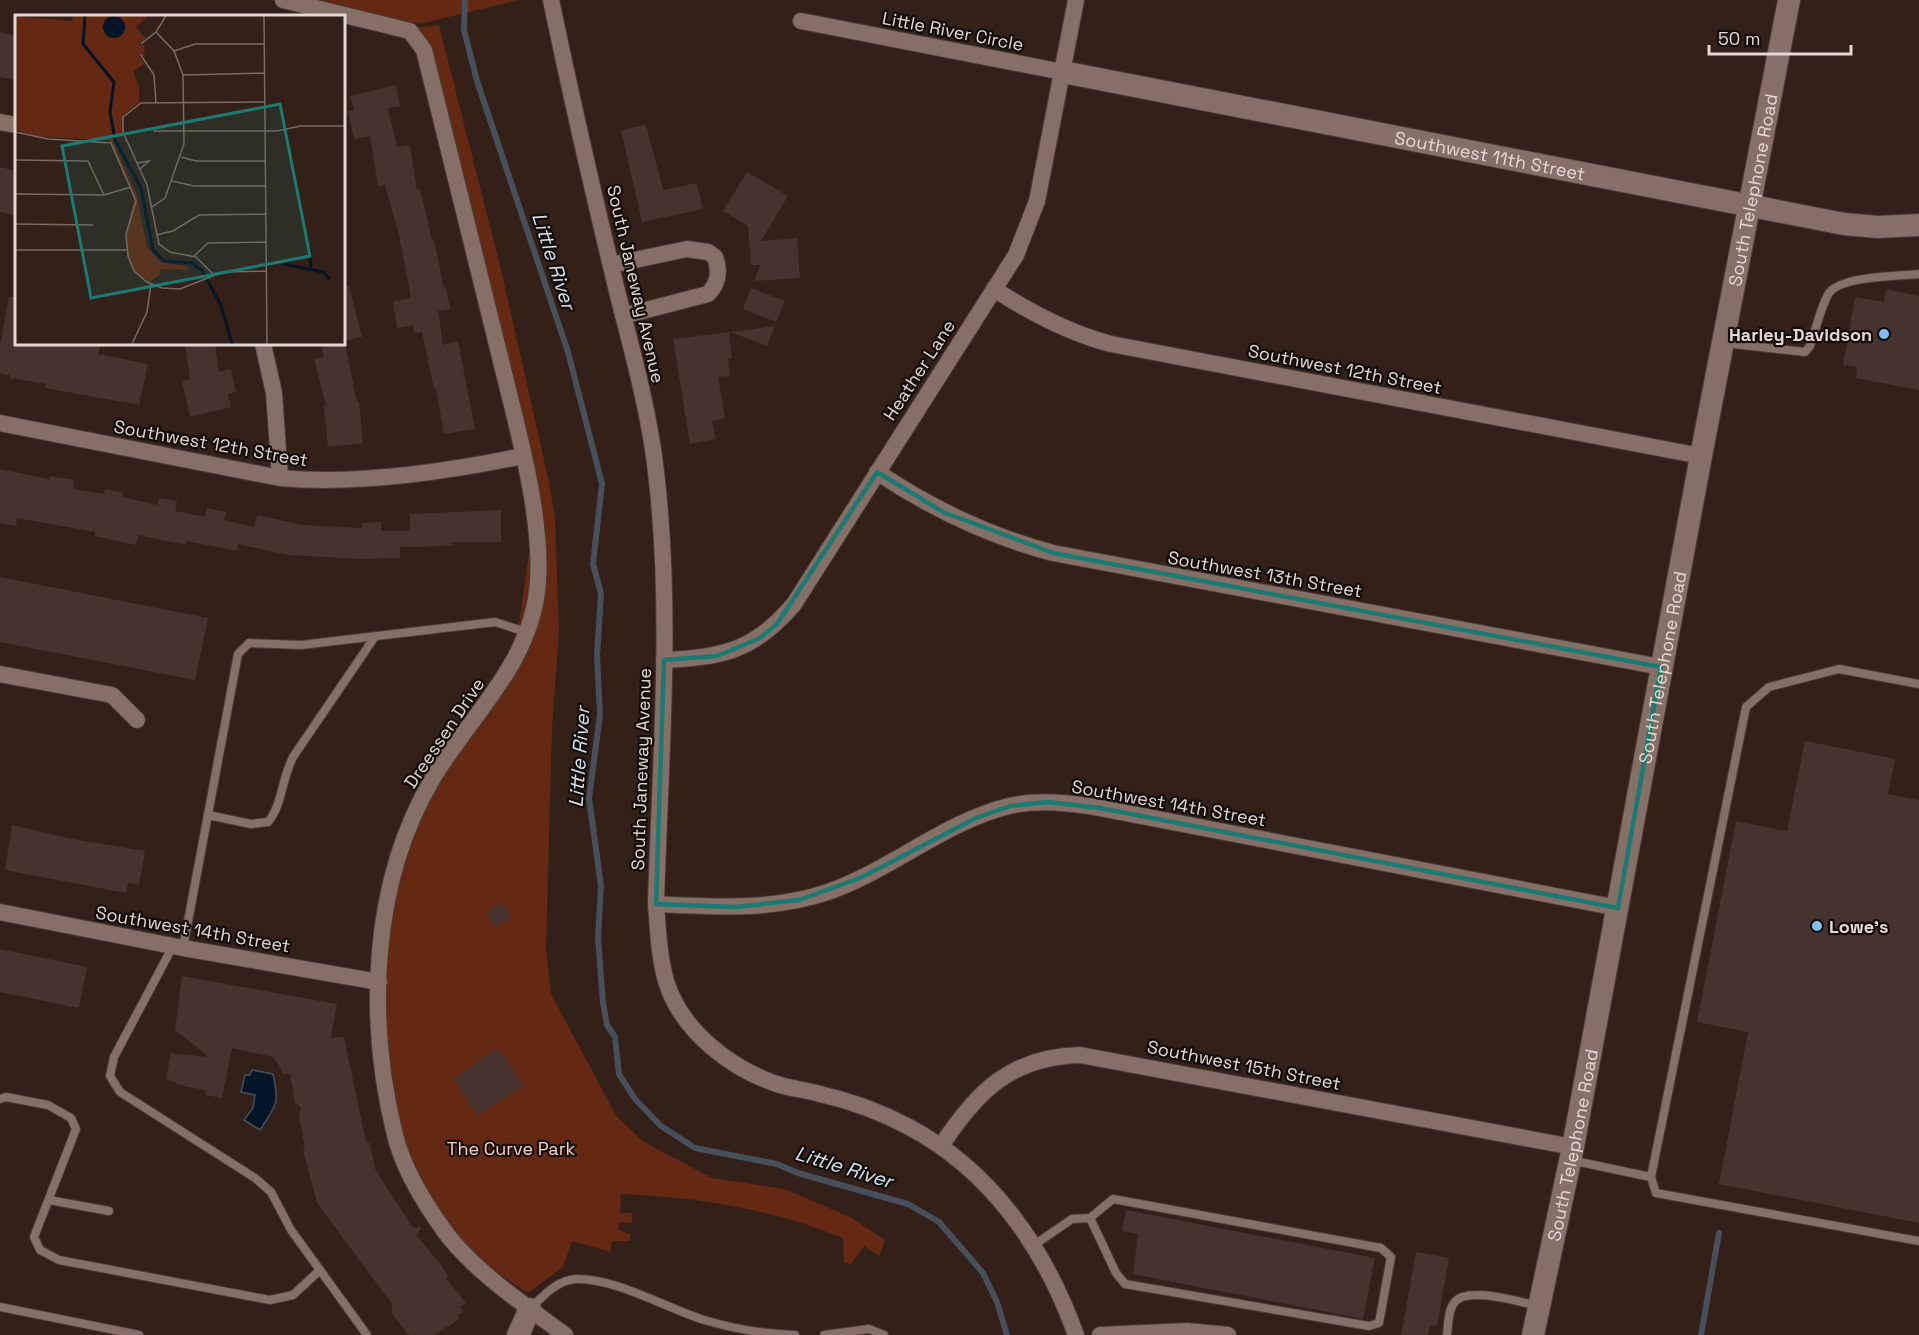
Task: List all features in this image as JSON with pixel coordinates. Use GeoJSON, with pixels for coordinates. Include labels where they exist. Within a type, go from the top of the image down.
{"type":"FeatureCollection","features":[{"type":"Feature","properties":{"kind":"main road","name":"South Telephone Road"},"geometry":{"type":"LineString","coordinates":[[1533,1335],[1618,908],[1661,667],[1789,0]]}},
{"type":"Feature","properties":{"kind":"main road","name":"Southwest 11th Street"},"geometry":{"type":"LineString","coordinates":[[1063,72],[1844,224],[1878,227],[1919,225]]}},
{"type":"Feature","properties":{"kind":"main road"},"geometry":{"type":"LineString","coordinates":[[518,1335],[530,1309]]}},
{"type":"Feature","properties":{"kind":"street"},"geometry":{"type":"LineString","coordinates":[[283,0],[344,15]]}},
{"type":"Feature","properties":{"kind":"street","name":"South Janeway Avenue"},"geometry":{"type":"LineString","coordinates":[[551,0],[611,265],[638,370],[656,470],[662,532],[664,660],[656,904],[658,938],[667,983],[690,1022],[724,1058],[781,1085],[832,1096],[878,1112],[941,1146],[1002,1202],[1034,1245],[1064,1301],[1076,1335]]}},
{"type":"Feature","properties":{"kind":"street","name":"Heather Lane"},"geometry":{"type":"LineString","coordinates":[[664,660],[717,656],[760,638],[777,624],[794,604],[1016,255],[1031,222],[1042,181],[1076,0]]}},
{"type":"Feature","properties":{"kind":"street"},"geometry":{"type":"LineString","coordinates":[[345,15],[410,31],[424,50],[458,181],[523,456],[534,526],[538,582],[526,632]]}},
{"type":"Feature","properties":{"kind":"street","name":"Little River Circle"},"geometry":{"type":"LineString","coordinates":[[801,21],[1063,72]]}},
{"type":"Feature","properties":{"kind":"street"},"geometry":{"type":"LineString","coordinates":[[0,122],[15,125]]}},
{"type":"Feature","properties":{"kind":"street"},"geometry":{"type":"LineString","coordinates":[[611,265],[697,249],[715,257],[718,267],[715,287],[708,294],[623,316]]}},
{"type":"Feature","properties":{"kind":"street","name":"Southwest 12th Street"},"geometry":{"type":"LineString","coordinates":[[994,289],[1027,310],[1059,325],[1112,344],[1701,456]]}},
{"type":"Feature","properties":{"kind":"street"},"geometry":{"type":"LineString","coordinates":[[263,345],[274,393],[280,478]]}},
{"type":"Feature","properties":{"kind":"street","name":"Southwest 12th Street"},"geometry":{"type":"LineString","coordinates":[[0,423],[280,478],[337,480],[484,464],[523,456]]}},
{"type":"Feature","properties":{"kind":"street","name":"Southwest 13th Street"},"geometry":{"type":"LineString","coordinates":[[877,472],[943,512],[988,533],[1053,553],[1661,667]]}},
{"type":"Feature","properties":{"kind":"street","name":"Dreessen Drive"},"geometry":{"type":"LineString","coordinates":[[526,632],[509,671],[434,776],[413,815],[399,850],[383,925],[379,982],[384,1077],[395,1137],[408,1171],[445,1231],[498,1285],[565,1335]]}},
{"type":"Feature","properties":{"kind":"street"},"geometry":{"type":"LineString","coordinates":[[0,674],[112,695],[137,720]]}},
{"type":"Feature","properties":{"kind":"street","name":"Southwest 14th Street"},"geometry":{"type":"LineString","coordinates":[[656,904],[736,907],[799,900],[860,878],[976,818],[1010,806],[1048,802],[1100,808],[1618,908]]}},
{"type":"Feature","properties":{"kind":"street","name":"Southwest 14th Street"},"geometry":{"type":"LineString","coordinates":[[0,912],[178,947],[379,982]]}},
{"type":"Feature","properties":{"kind":"street","name":"Southwest 15th Street"},"geometry":{"type":"LineString","coordinates":[[941,1146],[987,1088],[1011,1072],[1036,1060],[1080,1055],[1571,1153]]}},
{"type":"Feature","properties":{"kind":"street"},"geometry":{"type":"LineString","coordinates":[[1100,1335],[1184,1333],[1228,1335]]}},
{"type":"Feature","properties":{"kind":"lane"},"geometry":{"type":"LineString","coordinates":[[1723,342],[1805,352],[1810,346],[1828,295],[1838,286],[1884,277],[1919,274]]}},
{"type":"Feature","properties":{"kind":"lane"},"geometry":{"type":"LineString","coordinates":[[367,1335],[291,1230],[272,1192],[255,1178],[120,1092],[110,1076],[114,1057],[178,947],[208,815],[238,654],[249,643],[302,645],[495,622],[526,632]]}},
{"type":"Feature","properties":{"kind":"lane"},"geometry":{"type":"LineString","coordinates":[[208,815],[251,824],[268,822],[277,812],[284,776],[292,757],[374,638]]}},
{"type":"Feature","properties":{"kind":"lane"},"geometry":{"type":"LineString","coordinates":[[1919,684],[1839,669],[1770,687],[1746,707],[1651,1177],[1656,1193],[1919,1241]]}},
{"type":"Feature","properties":{"kind":"lane"},"geometry":{"type":"LineString","coordinates":[[0,1098],[6,1097],[48,1105],[71,1118],[76,1129],[34,1237],[40,1250],[59,1260],[270,1300],[293,1295],[320,1270]]}},
{"type":"Feature","properties":{"kind":"lane"},"geometry":{"type":"LineString","coordinates":[[1571,1153],[1651,1177]]}},
{"type":"Feature","properties":{"kind":"lane"},"geometry":{"type":"LineString","coordinates":[[1034,1245],[1072,1219],[1090,1218],[1113,1199],[1381,1248],[1392,1257],[1379,1323],[1369,1326],[1125,1284],[1116,1273],[1090,1218]]}},
{"type":"Feature","properties":{"kind":"lane"},"geometry":{"type":"LineString","coordinates":[[49,1200],[109,1211]]}},
{"type":"Feature","properties":{"kind":"lane"},"geometry":{"type":"LineString","coordinates":[[530,1309],[562,1282],[575,1279],[611,1286],[704,1320],[757,1334],[795,1335]]}},
{"type":"Feature","properties":{"kind":"lane"},"geometry":{"type":"LineString","coordinates":[[1447,1335],[1452,1305],[1458,1299],[1472,1293],[1539,1306]]}},
{"type":"Feature","properties":{"kind":"lane"},"geometry":{"type":"LineString","coordinates":[[0,1307],[139,1335]]}},
{"type":"Feature","properties":{"kind":"lane"},"geometry":{"type":"LineString","coordinates":[[824,1335],[869,1329],[884,1335]]}},
{"type":"Feature","properties":{"kind":"highlighted area"},"geometry":{"type":"Polygon","coordinates":[[[877,472],[943,512],[1053,553],[1661,667],[1618,908],[1100,808],[1048,802],[1010,806],[976,818],[860,878],[799,900],[736,907],[656,904],[664,660],[717,656],[760,638],[777,624],[877,472]]]}},
{"type":"Feature","properties":{"kind":"green space"},"geometry":{"type":"Polygon","coordinates":[[[316,0],[518,0],[420,24],[316,0]]]}},
{"type":"Feature","properties":{"kind":"green space","name":"The Curve Park"},"geometry":{"type":"Polygon","coordinates":[[[439,25],[503,278],[549,482],[555,520],[559,631],[552,728],[546,948],[551,994],[617,1117],[644,1142],[712,1178],[785,1189],[852,1218],[885,1240],[879,1256],[864,1246],[851,1264],[844,1262],[843,1238],[762,1212],[677,1198],[621,1194],[620,1213],[632,1213],[632,1223],[620,1222],[618,1229],[630,1235],[630,1241],[612,1241],[610,1252],[572,1241],[563,1267],[528,1293],[448,1241],[412,1191],[377,1019],[399,850],[508,658],[520,618],[529,553],[529,497],[415,28],[439,25]]]}},
{"type":"Feature","properties":{"kind":"water"},"geometry":{"type":"Polygon","coordinates":[[[252,1070],[273,1074],[276,1092],[273,1109],[260,1130],[244,1120],[253,1108],[255,1095],[241,1092],[245,1075],[250,1075],[252,1070]]]}},
{"type":"Feature","properties":{"kind":"building"},"geometry":{"type":"Polygon","coordinates":[[[0,32],[15,36],[15,80],[0,77],[0,32]]]}},
{"type":"Feature","properties":{"kind":"building"},"geometry":{"type":"Polygon","coordinates":[[[396,85],[400,106],[388,108],[397,147],[410,145],[417,190],[420,189],[450,309],[438,311],[443,345],[458,341],[475,429],[444,434],[436,388],[434,389],[422,332],[414,333],[413,325],[397,328],[393,302],[411,298],[399,235],[385,185],[378,186],[370,136],[354,139],[348,111],[354,110],[350,96],[396,85]]]}},
{"type":"Feature","properties":{"kind":"building"},"geometry":{"type":"Polygon","coordinates":[[[646,125],[663,190],[697,183],[703,209],[642,222],[621,130],[646,125]]]}},
{"type":"Feature","properties":{"kind":"building"},"geometry":{"type":"Polygon","coordinates":[[[0,167],[15,171],[15,216],[0,212],[0,167]]]}},
{"type":"Feature","properties":{"kind":"building"},"geometry":{"type":"Polygon","coordinates":[[[747,172],[788,196],[761,241],[797,238],[800,278],[754,281],[761,265],[751,265],[748,226],[723,211],[747,172]]]}},
{"type":"Feature","properties":{"kind":"building"},"geometry":{"type":"Polygon","coordinates":[[[349,286],[362,337],[345,341],[345,287],[349,286]]]}},
{"type":"Feature","properties":{"kind":"building"},"geometry":{"type":"Polygon","coordinates":[[[751,288],[785,301],[776,322],[743,309],[751,288]]]}},
{"type":"Feature","properties":{"kind":"building","name":"Harley-Davidson"},"geometry":{"type":"Polygon","coordinates":[[[1886,289],[1919,296],[1919,390],[1856,378],[1857,367],[1843,365],[1855,297],[1884,302],[1886,289]]]}},
{"type":"Feature","properties":{"kind":"building"},"geometry":{"type":"Polygon","coordinates":[[[9,297],[15,297],[15,345],[101,345],[98,354],[148,364],[139,405],[45,388],[46,384],[10,378],[10,375],[0,373],[0,345],[9,297]]]}},
{"type":"Feature","properties":{"kind":"building"},"geometry":{"type":"Polygon","coordinates":[[[775,326],[767,346],[730,332],[775,326]]]}},
{"type":"Feature","properties":{"kind":"building"},"geometry":{"type":"Polygon","coordinates":[[[729,332],[732,358],[728,358],[730,376],[718,377],[725,418],[712,421],[716,439],[690,444],[673,339],[729,332]]]}},
{"type":"Feature","properties":{"kind":"building"},"geometry":{"type":"Polygon","coordinates":[[[345,344],[357,402],[359,402],[363,443],[328,447],[324,405],[326,405],[314,359],[324,357],[321,345],[345,344]]]}},
{"type":"Feature","properties":{"kind":"building"},"geometry":{"type":"Polygon","coordinates":[[[185,345],[215,345],[219,372],[231,369],[236,392],[228,394],[231,407],[190,417],[182,381],[190,379],[185,345]]]}},
{"type":"Feature","properties":{"kind":"building"},"geometry":{"type":"Polygon","coordinates":[[[0,469],[49,479],[50,476],[74,480],[73,489],[104,494],[105,489],[123,493],[122,497],[158,505],[159,498],[177,501],[175,511],[205,517],[207,508],[226,512],[224,520],[254,527],[257,515],[303,525],[362,528],[362,523],[381,522],[381,531],[410,531],[410,514],[501,510],[501,542],[452,542],[452,546],[400,547],[400,558],[361,559],[288,555],[238,544],[236,551],[187,541],[186,545],[138,535],[136,545],[95,536],[95,532],[17,518],[16,526],[0,523],[0,469]]]}},
{"type":"Feature","properties":{"kind":"building"},"geometry":{"type":"Polygon","coordinates":[[[0,577],[208,618],[195,680],[0,642],[0,577]]]}},
{"type":"Feature","properties":{"kind":"building","name":"Lowe's"},"geometry":{"type":"Polygon","coordinates":[[[1805,741],[1895,759],[1888,794],[1919,800],[1919,1223],[1719,1184],[1748,1032],[1697,1022],[1736,821],[1787,831],[1805,741]]]}},
{"type":"Feature","properties":{"kind":"building"},"geometry":{"type":"Polygon","coordinates":[[[12,825],[72,839],[145,851],[139,885],[128,883],[126,893],[5,870],[12,825]]]}},
{"type":"Feature","properties":{"kind":"building"},"geometry":{"type":"Polygon","coordinates":[[[502,902],[512,917],[496,927],[486,912],[502,902]]]}},
{"type":"Feature","properties":{"kind":"building"},"geometry":{"type":"Polygon","coordinates":[[[0,949],[87,967],[79,1008],[0,992],[0,949]]]}},
{"type":"Feature","properties":{"kind":"building"},"geometry":{"type":"Polygon","coordinates":[[[182,976],[337,1004],[331,1038],[344,1037],[366,1142],[370,1143],[375,1169],[413,1228],[421,1227],[417,1236],[442,1266],[449,1277],[446,1278],[466,1303],[460,1307],[463,1311],[458,1316],[461,1318],[434,1335],[411,1335],[392,1314],[392,1304],[317,1203],[303,1150],[305,1148],[299,1116],[301,1107],[295,1103],[290,1074],[282,1074],[281,1068],[273,1057],[232,1048],[222,1098],[205,1095],[205,1090],[184,1086],[166,1079],[171,1053],[209,1057],[175,1030],[182,976]]]}},
{"type":"Feature","properties":{"kind":"building"},"geometry":{"type":"Polygon","coordinates":[[[498,1048],[524,1086],[477,1116],[454,1078],[498,1048]]]}},
{"type":"Feature","properties":{"kind":"building"},"geometry":{"type":"Polygon","coordinates":[[[1126,1210],[1375,1258],[1363,1319],[1133,1274],[1138,1234],[1122,1231],[1126,1210]]]}},
{"type":"Feature","properties":{"kind":"building"},"geometry":{"type":"Polygon","coordinates":[[[1416,1252],[1449,1258],[1437,1326],[1430,1325],[1428,1335],[1401,1335],[1416,1252]]]}},
{"type":"Feature","properties":{"kind":"waterway","name":"Little River"},"geometry":{"type":"LineString","coordinates":[[465,0],[464,30],[477,81],[568,352],[602,484],[593,564],[601,594],[597,655],[600,715],[589,798],[601,886],[598,938],[603,1003],[607,1025],[615,1037],[619,1074],[635,1099],[661,1126],[695,1148],[777,1164],[798,1173],[908,1204],[939,1222],[983,1273],[997,1302],[1007,1335]]}},
{"type":"Feature","properties":{"kind":"waterway"},"geometry":{"type":"LineString","coordinates":[[1701,1335],[1719,1233]]}},
{"type":"Feature","properties":{"kind":"place","name":"Harley-Davidson"},"geometry":{"type":"Point","coordinates":[1884,334]}},
{"type":"Feature","properties":{"kind":"place","name":"Lowe's"},"geometry":{"type":"Point","coordinates":[1817,926]}}]}
